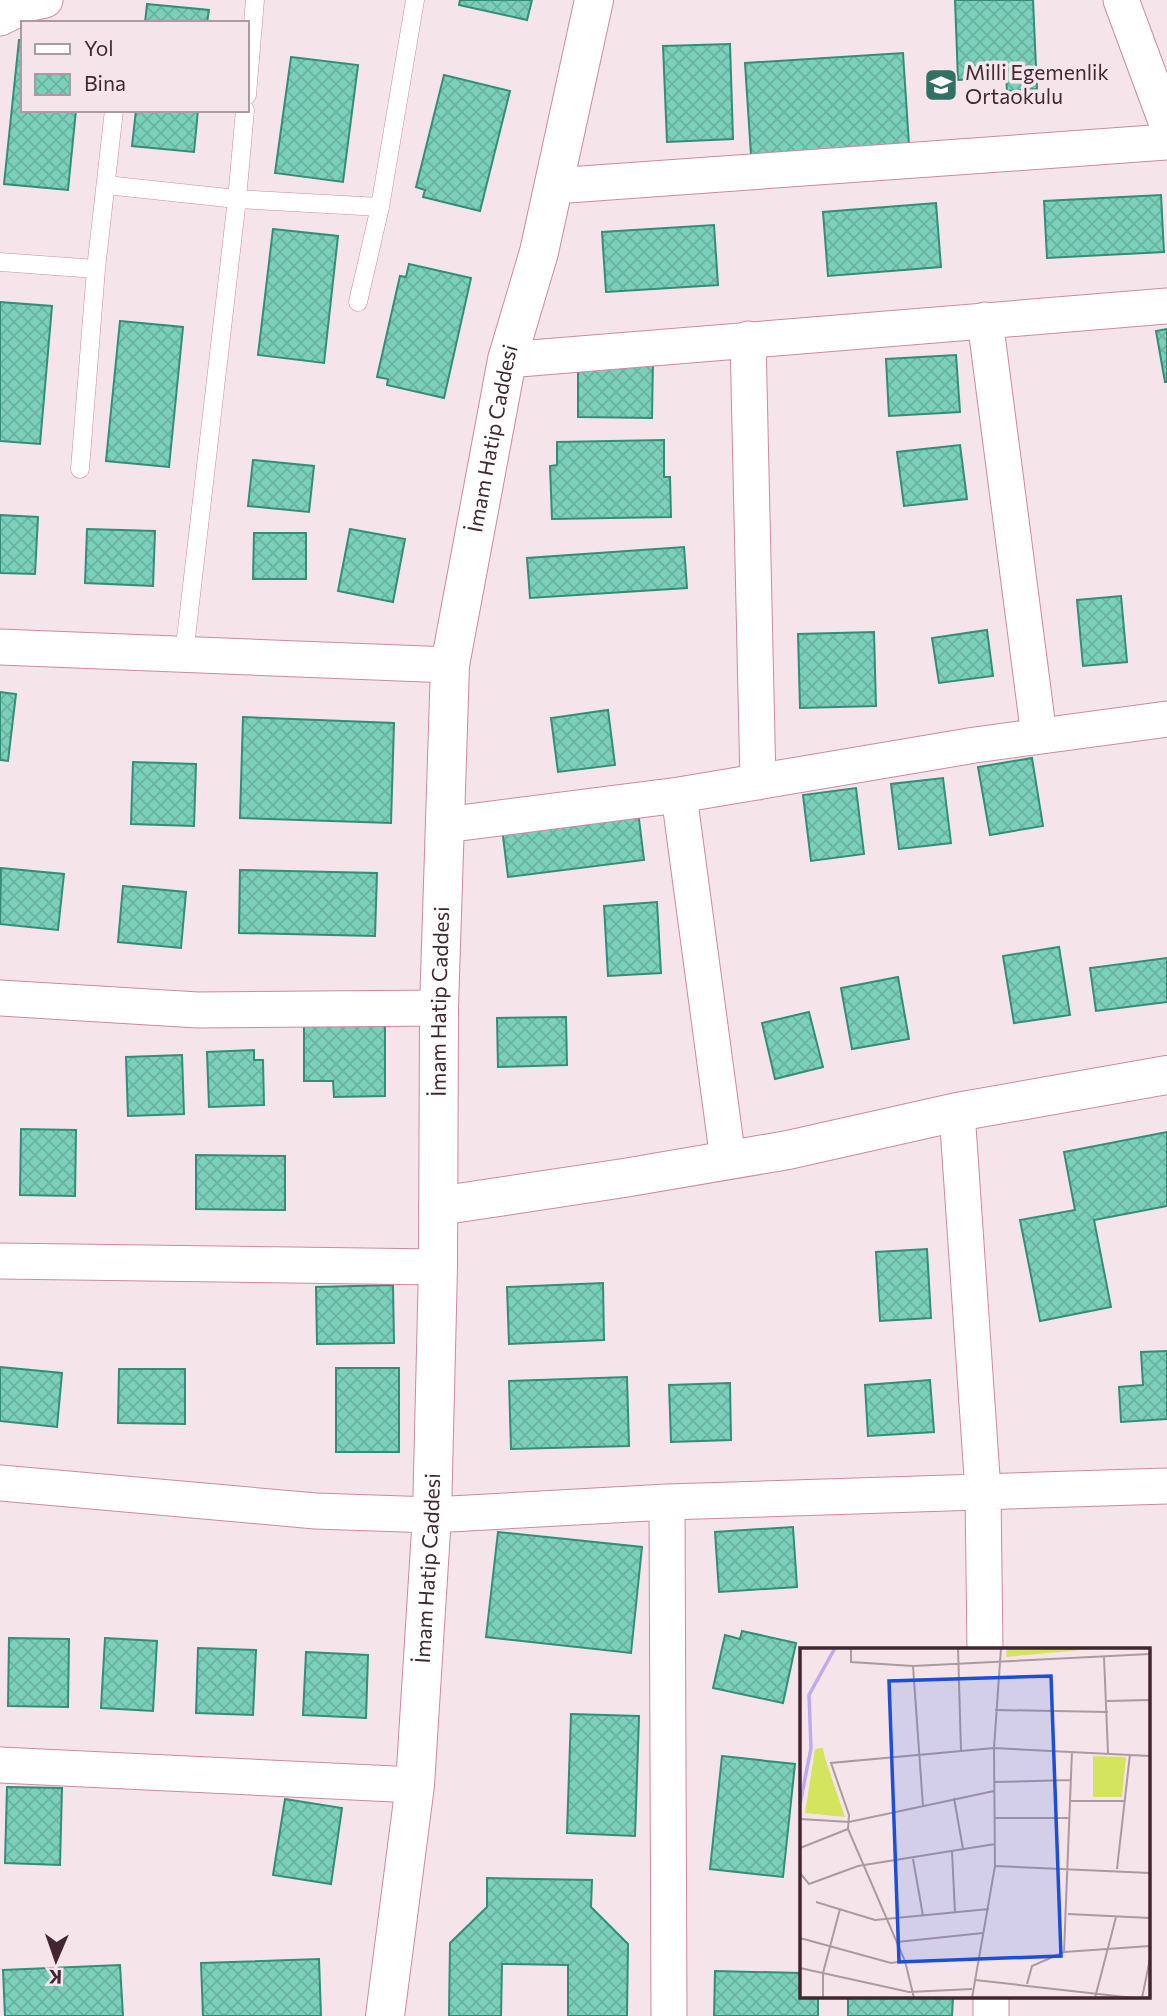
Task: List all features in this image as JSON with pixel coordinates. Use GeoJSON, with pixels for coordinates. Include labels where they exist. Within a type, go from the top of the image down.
{"type":"FeatureCollection","features":[{"type":"Feature","properties":{"kind":"street"},"geometry":{"type":"LineString","coordinates":[[0,18],[30,2],[45,0]]}},
{"type":"Feature","properties":{"kind":"street","name":"İmam Hatip Caddesi"},"geometry":{"type":"LineString","coordinates":[[385,2016],[415,1785],[432,1515],[438,1268],[439,1008],[450,665],[507,359],[539,252],[594,0]]}},
{"type":"Feature","properties":{"kind":"street"},"geometry":{"type":"LineString","coordinates":[[1127,1],[1167,124]]}},
{"type":"Feature","properties":{"kind":"street"},"geometry":{"type":"LineString","coordinates":[[554,186],[1167,142]]}},
{"type":"Feature","properties":{"kind":"street"},"geometry":{"type":"LineString","coordinates":[[507,359],[1167,306]]}},
{"type":"Feature","properties":{"kind":"street"},"geometry":{"type":"LineString","coordinates":[[985,320],[1039,736]]}},
{"type":"Feature","properties":{"kind":"street"},"geometry":{"type":"LineString","coordinates":[[748,340],[758,782]]}},
{"type":"Feature","properties":{"kind":"street"},"geometry":{"type":"LineString","coordinates":[[0,647],[450,665]]}},
{"type":"Feature","properties":{"kind":"street"},"geometry":{"type":"LineString","coordinates":[[445,825],[679,795],[975,745],[1167,719]]}},
{"type":"Feature","properties":{"kind":"street"},"geometry":{"type":"LineString","coordinates":[[679,795],[728,1160]]}},
{"type":"Feature","properties":{"kind":"street"},"geometry":{"type":"LineString","coordinates":[[0,998],[198,1010],[439,1008]]}},
{"type":"Feature","properties":{"kind":"street"},"geometry":{"type":"LineString","coordinates":[[438,1206],[788,1150],[957,1112],[1167,1075]]}},
{"type":"Feature","properties":{"kind":"street"},"geometry":{"type":"LineString","coordinates":[[957,1112],[983,1491],[985,1648]]}},
{"type":"Feature","properties":{"kind":"street"},"geometry":{"type":"LineString","coordinates":[[0,1262],[438,1268]]}},
{"type":"Feature","properties":{"kind":"street"},"geometry":{"type":"LineString","coordinates":[[0,1483],[316,1511],[432,1515],[667,1502],[1167,1486]]}},
{"type":"Feature","properties":{"kind":"street"},"geometry":{"type":"LineString","coordinates":[[667,1502],[668,2016]]}},
{"type":"Feature","properties":{"kind":"street"},"geometry":{"type":"LineString","coordinates":[[0,1765],[415,1785]]}},
{"type":"Feature","properties":{"kind":"street"},"geometry":{"type":"LineString","coordinates":[[991,1998],[991,2016]]}},
{"type":"Feature","properties":{"kind":"lane"},"geometry":{"type":"LineString","coordinates":[[248,83],[255,0]]}},
{"type":"Feature","properties":{"kind":"lane"},"geometry":{"type":"LineString","coordinates":[[358,302],[380,207],[415,0]]}},
{"type":"Feature","properties":{"kind":"lane"},"geometry":{"type":"LineString","coordinates":[[80,469],[96,269],[114,112]]}},
{"type":"Feature","properties":{"kind":"lane"},"geometry":{"type":"LineString","coordinates":[[184,654],[245,112]]}},
{"type":"Feature","properties":{"kind":"lane"},"geometry":{"type":"LineString","coordinates":[[106,185],[237,199],[380,207]]}},
{"type":"Feature","properties":{"kind":"lane"},"geometry":{"type":"LineString","coordinates":[[0,262],[96,269]]}},
{"type":"Feature","properties":{"kind":"building"},"geometry":{"type":"Polygon","coordinates":[[[460,0],[532,0],[527,20],[459,5],[460,0]]]}},
{"type":"Feature","properties":{"kind":"building"},"geometry":{"type":"Polygon","coordinates":[[[955,0],[1033,0],[1037,89],[1007,91],[1006,77],[958,80],[955,0]]]}},
{"type":"Feature","properties":{"kind":"building"},"geometry":{"type":"Polygon","coordinates":[[[147,4],[209,10],[207,21],[145,21],[147,4]]]}},
{"type":"Feature","properties":{"kind":"building"},"geometry":{"type":"Polygon","coordinates":[[[21,40],[21,112],[76,112],[68,190],[4,184],[21,40]]]}},
{"type":"Feature","properties":{"kind":"building"},"geometry":{"type":"Polygon","coordinates":[[[730,44],[733,139],[667,142],[663,46],[730,44]]]}},
{"type":"Feature","properties":{"kind":"building"},"geometry":{"type":"Polygon","coordinates":[[[903,53],[909,145],[751,155],[745,63],[903,53]]]}},
{"type":"Feature","properties":{"kind":"building"},"geometry":{"type":"Polygon","coordinates":[[[291,57],[358,65],[343,182],[275,173],[291,57]]]}},
{"type":"Feature","properties":{"kind":"building"},"geometry":{"type":"Polygon","coordinates":[[[444,75],[510,91],[480,211],[423,197],[425,190],[416,187],[444,75]]]}},
{"type":"Feature","properties":{"kind":"building"},"geometry":{"type":"Polygon","coordinates":[[[136,112],[198,112],[194,152],[132,146],[136,112]]]}},
{"type":"Feature","properties":{"kind":"building"},"geometry":{"type":"Polygon","coordinates":[[[1161,195],[1164,252],[1047,258],[1044,201],[1161,195]]]}},
{"type":"Feature","properties":{"kind":"building"},"geometry":{"type":"Polygon","coordinates":[[[936,203],[941,267],[828,276],[823,212],[936,203]]]}},
{"type":"Feature","properties":{"kind":"building"},"geometry":{"type":"Polygon","coordinates":[[[714,225],[718,285],[606,292],[602,232],[714,225]]]}},
{"type":"Feature","properties":{"kind":"building"},"geometry":{"type":"Polygon","coordinates":[[[273,229],[338,236],[324,363],[258,355],[273,229]]]}},
{"type":"Feature","properties":{"kind":"building"},"geometry":{"type":"Polygon","coordinates":[[[409,264],[471,278],[444,398],[387,385],[388,379],[377,377],[400,276],[406,277],[409,264]]]}},
{"type":"Feature","properties":{"kind":"building"},"geometry":{"type":"Polygon","coordinates":[[[0,302],[52,306],[40,444],[0,441],[0,302]]]}},
{"type":"Feature","properties":{"kind":"building"},"geometry":{"type":"Polygon","coordinates":[[[120,321],[183,327],[169,467],[106,461],[120,321]]]}},
{"type":"Feature","properties":{"kind":"building"},"geometry":{"type":"Polygon","coordinates":[[[1167,329],[1167,382],[1165,382],[1156,331],[1167,329]]]}},
{"type":"Feature","properties":{"kind":"building"},"geometry":{"type":"Polygon","coordinates":[[[956,355],[960,412],[889,416],[886,359],[956,355]]]}},
{"type":"Feature","properties":{"kind":"building"},"geometry":{"type":"Polygon","coordinates":[[[578,357],[653,358],[652,418],[578,417],[578,357]]]}},
{"type":"Feature","properties":{"kind":"building"},"geometry":{"type":"Polygon","coordinates":[[[664,440],[664,477],[670,477],[671,517],[552,519],[550,466],[557,465],[557,442],[664,440]]]}},
{"type":"Feature","properties":{"kind":"building"},"geometry":{"type":"Polygon","coordinates":[[[960,445],[967,499],[904,506],[897,452],[960,445]]]}},
{"type":"Feature","properties":{"kind":"building"},"geometry":{"type":"Polygon","coordinates":[[[253,460],[314,466],[309,512],[248,506],[253,460]]]}},
{"type":"Feature","properties":{"kind":"building"},"geometry":{"type":"Polygon","coordinates":[[[0,515],[38,517],[35,574],[0,573],[0,515]]]}},
{"type":"Feature","properties":{"kind":"building"},"geometry":{"type":"Polygon","coordinates":[[[87,529],[155,531],[153,586],[85,583],[87,529]]]}},
{"type":"Feature","properties":{"kind":"building"},"geometry":{"type":"Polygon","coordinates":[[[350,529],[405,539],[393,602],[338,591],[350,529]]]}},
{"type":"Feature","properties":{"kind":"building"},"geometry":{"type":"Polygon","coordinates":[[[254,533],[306,533],[306,579],[253,579],[254,533]]]}},
{"type":"Feature","properties":{"kind":"building"},"geometry":{"type":"Polygon","coordinates":[[[684,547],[687,588],[530,598],[527,558],[684,547]]]}},
{"type":"Feature","properties":{"kind":"building"},"geometry":{"type":"Polygon","coordinates":[[[1121,596],[1127,662],[1083,666],[1077,600],[1121,596]]]}},
{"type":"Feature","properties":{"kind":"building"},"geometry":{"type":"Polygon","coordinates":[[[987,630],[993,676],[939,683],[932,638],[987,630]]]}},
{"type":"Feature","properties":{"kind":"building"},"geometry":{"type":"Polygon","coordinates":[[[874,632],[876,706],[800,708],[798,634],[874,632]]]}},
{"type":"Feature","properties":{"kind":"building"},"geometry":{"type":"Polygon","coordinates":[[[0,692],[16,694],[8,761],[0,760],[0,692]]]}},
{"type":"Feature","properties":{"kind":"building"},"geometry":{"type":"Polygon","coordinates":[[[608,710],[615,765],[558,772],[551,718],[608,710]]]}},
{"type":"Feature","properties":{"kind":"building"},"geometry":{"type":"Polygon","coordinates":[[[243,717],[394,723],[391,823],[240,818],[243,717]]]}},
{"type":"Feature","properties":{"kind":"building"},"geometry":{"type":"Polygon","coordinates":[[[1032,758],[1043,826],[990,835],[978,767],[1032,758]]]}},
{"type":"Feature","properties":{"kind":"building"},"geometry":{"type":"Polygon","coordinates":[[[133,762],[196,764],[194,826],[131,824],[133,762]]]}},
{"type":"Feature","properties":{"kind":"building"},"geometry":{"type":"Polygon","coordinates":[[[943,778],[951,843],[899,849],[891,784],[943,778]]]}},
{"type":"Feature","properties":{"kind":"building"},"geometry":{"type":"Polygon","coordinates":[[[856,788],[864,854],[811,861],[803,795],[856,788]]]}},
{"type":"Feature","properties":{"kind":"building"},"geometry":{"type":"Polygon","coordinates":[[[638,811],[644,860],[508,877],[502,828],[638,811]]]}},
{"type":"Feature","properties":{"kind":"building"},"geometry":{"type":"Polygon","coordinates":[[[1,868],[64,874],[58,930],[0,924],[1,868]]]}},
{"type":"Feature","properties":{"kind":"building"},"geometry":{"type":"Polygon","coordinates":[[[240,870],[377,873],[375,936],[239,933],[240,870]]]}},
{"type":"Feature","properties":{"kind":"building"},"geometry":{"type":"Polygon","coordinates":[[[123,886],[186,892],[181,948],[118,942],[123,886]]]}},
{"type":"Feature","properties":{"kind":"building"},"geometry":{"type":"Polygon","coordinates":[[[657,902],[661,973],[608,976],[604,906],[657,902]]]}},
{"type":"Feature","properties":{"kind":"building"},"geometry":{"type":"Polygon","coordinates":[[[1059,947],[1070,1015],[1014,1023],[1003,956],[1059,947]]]}},
{"type":"Feature","properties":{"kind":"building"},"geometry":{"type":"Polygon","coordinates":[[[1167,958],[1167,1002],[1096,1011],[1090,968],[1167,958]]]}},
{"type":"Feature","properties":{"kind":"building"},"geometry":{"type":"Polygon","coordinates":[[[898,977],[909,1039],[852,1049],[841,988],[898,977]]]}},
{"type":"Feature","properties":{"kind":"building"},"geometry":{"type":"Polygon","coordinates":[[[809,1012],[823,1067],[775,1079],[762,1023],[809,1012]]]}},
{"type":"Feature","properties":{"kind":"building"},"geometry":{"type":"Polygon","coordinates":[[[566,1017],[567,1065],[498,1067],[497,1018],[566,1017]]]}},
{"type":"Feature","properties":{"kind":"building"},"geometry":{"type":"Polygon","coordinates":[[[385,1019],[385,1096],[334,1097],[333,1081],[304,1081],[304,1020],[385,1019]]]}},
{"type":"Feature","properties":{"kind":"building"},"geometry":{"type":"Polygon","coordinates":[[[254,1050],[254,1060],[263,1060],[264,1105],[209,1107],[207,1052],[254,1050]]]}},
{"type":"Feature","properties":{"kind":"building"},"geometry":{"type":"Polygon","coordinates":[[[182,1055],[184,1114],[128,1116],[126,1057],[182,1055]]]}},
{"type":"Feature","properties":{"kind":"building"},"geometry":{"type":"Polygon","coordinates":[[[21,1129],[76,1130],[75,1196],[20,1195],[21,1129]]]}},
{"type":"Feature","properties":{"kind":"building"},"geometry":{"type":"Polygon","coordinates":[[[1167,1132],[1167,1206],[1094,1220],[1111,1307],[1040,1321],[1020,1220],[1075,1210],[1064,1152],[1167,1132]]]}},
{"type":"Feature","properties":{"kind":"building"},"geometry":{"type":"Polygon","coordinates":[[[196,1155],[285,1156],[285,1210],[196,1209],[196,1155]]]}},
{"type":"Feature","properties":{"kind":"building"},"geometry":{"type":"Polygon","coordinates":[[[927,1249],[931,1318],[880,1321],[876,1252],[927,1249]]]}},
{"type":"Feature","properties":{"kind":"building"},"geometry":{"type":"Polygon","coordinates":[[[603,1283],[604,1340],[509,1344],[507,1287],[603,1283]]]}},
{"type":"Feature","properties":{"kind":"building"},"geometry":{"type":"Polygon","coordinates":[[[393,1285],[394,1343],[317,1344],[316,1287],[393,1285]]]}},
{"type":"Feature","properties":{"kind":"building"},"geometry":{"type":"Polygon","coordinates":[[[1167,1351],[1167,1419],[1121,1422],[1119,1387],[1143,1385],[1141,1352],[1167,1351]]]}},
{"type":"Feature","properties":{"kind":"building"},"geometry":{"type":"Polygon","coordinates":[[[0,1367],[62,1373],[57,1427],[0,1421],[0,1367]]]}},
{"type":"Feature","properties":{"kind":"building"},"geometry":{"type":"Polygon","coordinates":[[[336,1368],[399,1368],[399,1452],[336,1452],[336,1368]]]}},
{"type":"Feature","properties":{"kind":"building"},"geometry":{"type":"Polygon","coordinates":[[[119,1369],[185,1369],[185,1424],[118,1423],[119,1369]]]}},
{"type":"Feature","properties":{"kind":"building"},"geometry":{"type":"Polygon","coordinates":[[[627,1377],[629,1446],[511,1449],[509,1381],[627,1377]]]}},
{"type":"Feature","properties":{"kind":"building"},"geometry":{"type":"Polygon","coordinates":[[[930,1380],[934,1432],[868,1436],[865,1385],[930,1380]]]}},
{"type":"Feature","properties":{"kind":"building"},"geometry":{"type":"Polygon","coordinates":[[[730,1383],[731,1440],[671,1442],[669,1385],[730,1383]]]}},
{"type":"Feature","properties":{"kind":"building"},"geometry":{"type":"Polygon","coordinates":[[[793,1527],[797,1587],[719,1592],[715,1532],[793,1527]]]}},
{"type":"Feature","properties":{"kind":"building"},"geometry":{"type":"Polygon","coordinates":[[[498,1532],[642,1547],[631,1653],[486,1637],[498,1532]]]}},
{"type":"Feature","properties":{"kind":"building"},"geometry":{"type":"Polygon","coordinates":[[[742,1631],[796,1643],[783,1703],[713,1688],[725,1635],[740,1639],[742,1631]]]}},
{"type":"Feature","properties":{"kind":"building"},"geometry":{"type":"Polygon","coordinates":[[[9,1638],[69,1639],[68,1707],[8,1706],[9,1638]]]}},
{"type":"Feature","properties":{"kind":"building"},"geometry":{"type":"Polygon","coordinates":[[[105,1638],[157,1641],[153,1711],[101,1708],[105,1638]]]}},
{"type":"Feature","properties":{"kind":"building"},"geometry":{"type":"Polygon","coordinates":[[[198,1648],[256,1650],[253,1715],[196,1713],[198,1648]]]}},
{"type":"Feature","properties":{"kind":"building"},"geometry":{"type":"Polygon","coordinates":[[[306,1652],[368,1655],[366,1718],[303,1715],[306,1652]]]}},
{"type":"Feature","properties":{"kind":"building"},"geometry":{"type":"Polygon","coordinates":[[[571,1714],[639,1716],[635,1836],[567,1833],[571,1714]]]}},
{"type":"Feature","properties":{"kind":"building"},"geometry":{"type":"Polygon","coordinates":[[[722,1756],[795,1764],[783,1877],[710,1869],[722,1756]]]}},
{"type":"Feature","properties":{"kind":"building"},"geometry":{"type":"Polygon","coordinates":[[[7,1787],[62,1788],[60,1865],[5,1863],[7,1787]]]}},
{"type":"Feature","properties":{"kind":"building"},"geometry":{"type":"Polygon","coordinates":[[[285,1799],[342,1808],[331,1884],[273,1875],[285,1799]]]}},
{"type":"Feature","properties":{"kind":"building"},"geometry":{"type":"Polygon","coordinates":[[[487,1878],[592,1880],[591,1907],[628,1944],[627,2016],[568,2016],[568,1965],[502,1964],[501,2016],[449,2016],[450,1943],[487,1907],[487,1878]]]}},
{"type":"Feature","properties":{"kind":"building"},"geometry":{"type":"Polygon","coordinates":[[[319,1959],[321,2016],[203,2016],[201,1963],[319,1959]]]}},
{"type":"Feature","properties":{"kind":"building"},"geometry":{"type":"Polygon","coordinates":[[[120,1965],[123,2016],[5,2016],[3,1970],[120,1965]]]}},
{"type":"Feature","properties":{"kind":"building"},"geometry":{"type":"Polygon","coordinates":[[[715,1971],[800,1973],[800,1998],[818,1998],[818,2016],[714,2016],[715,1971]]]}},
{"type":"Feature","properties":{"kind":"building"},"geometry":{"type":"Polygon","coordinates":[[[848,1998],[953,1998],[952,2016],[848,2016],[848,1998]]]}},
{"type":"Feature","properties":{"kind":"place","name":"Milli Egemenlik Ortaokulu"},"geometry":{"type":"Point","coordinates":[941,85]}}]}
